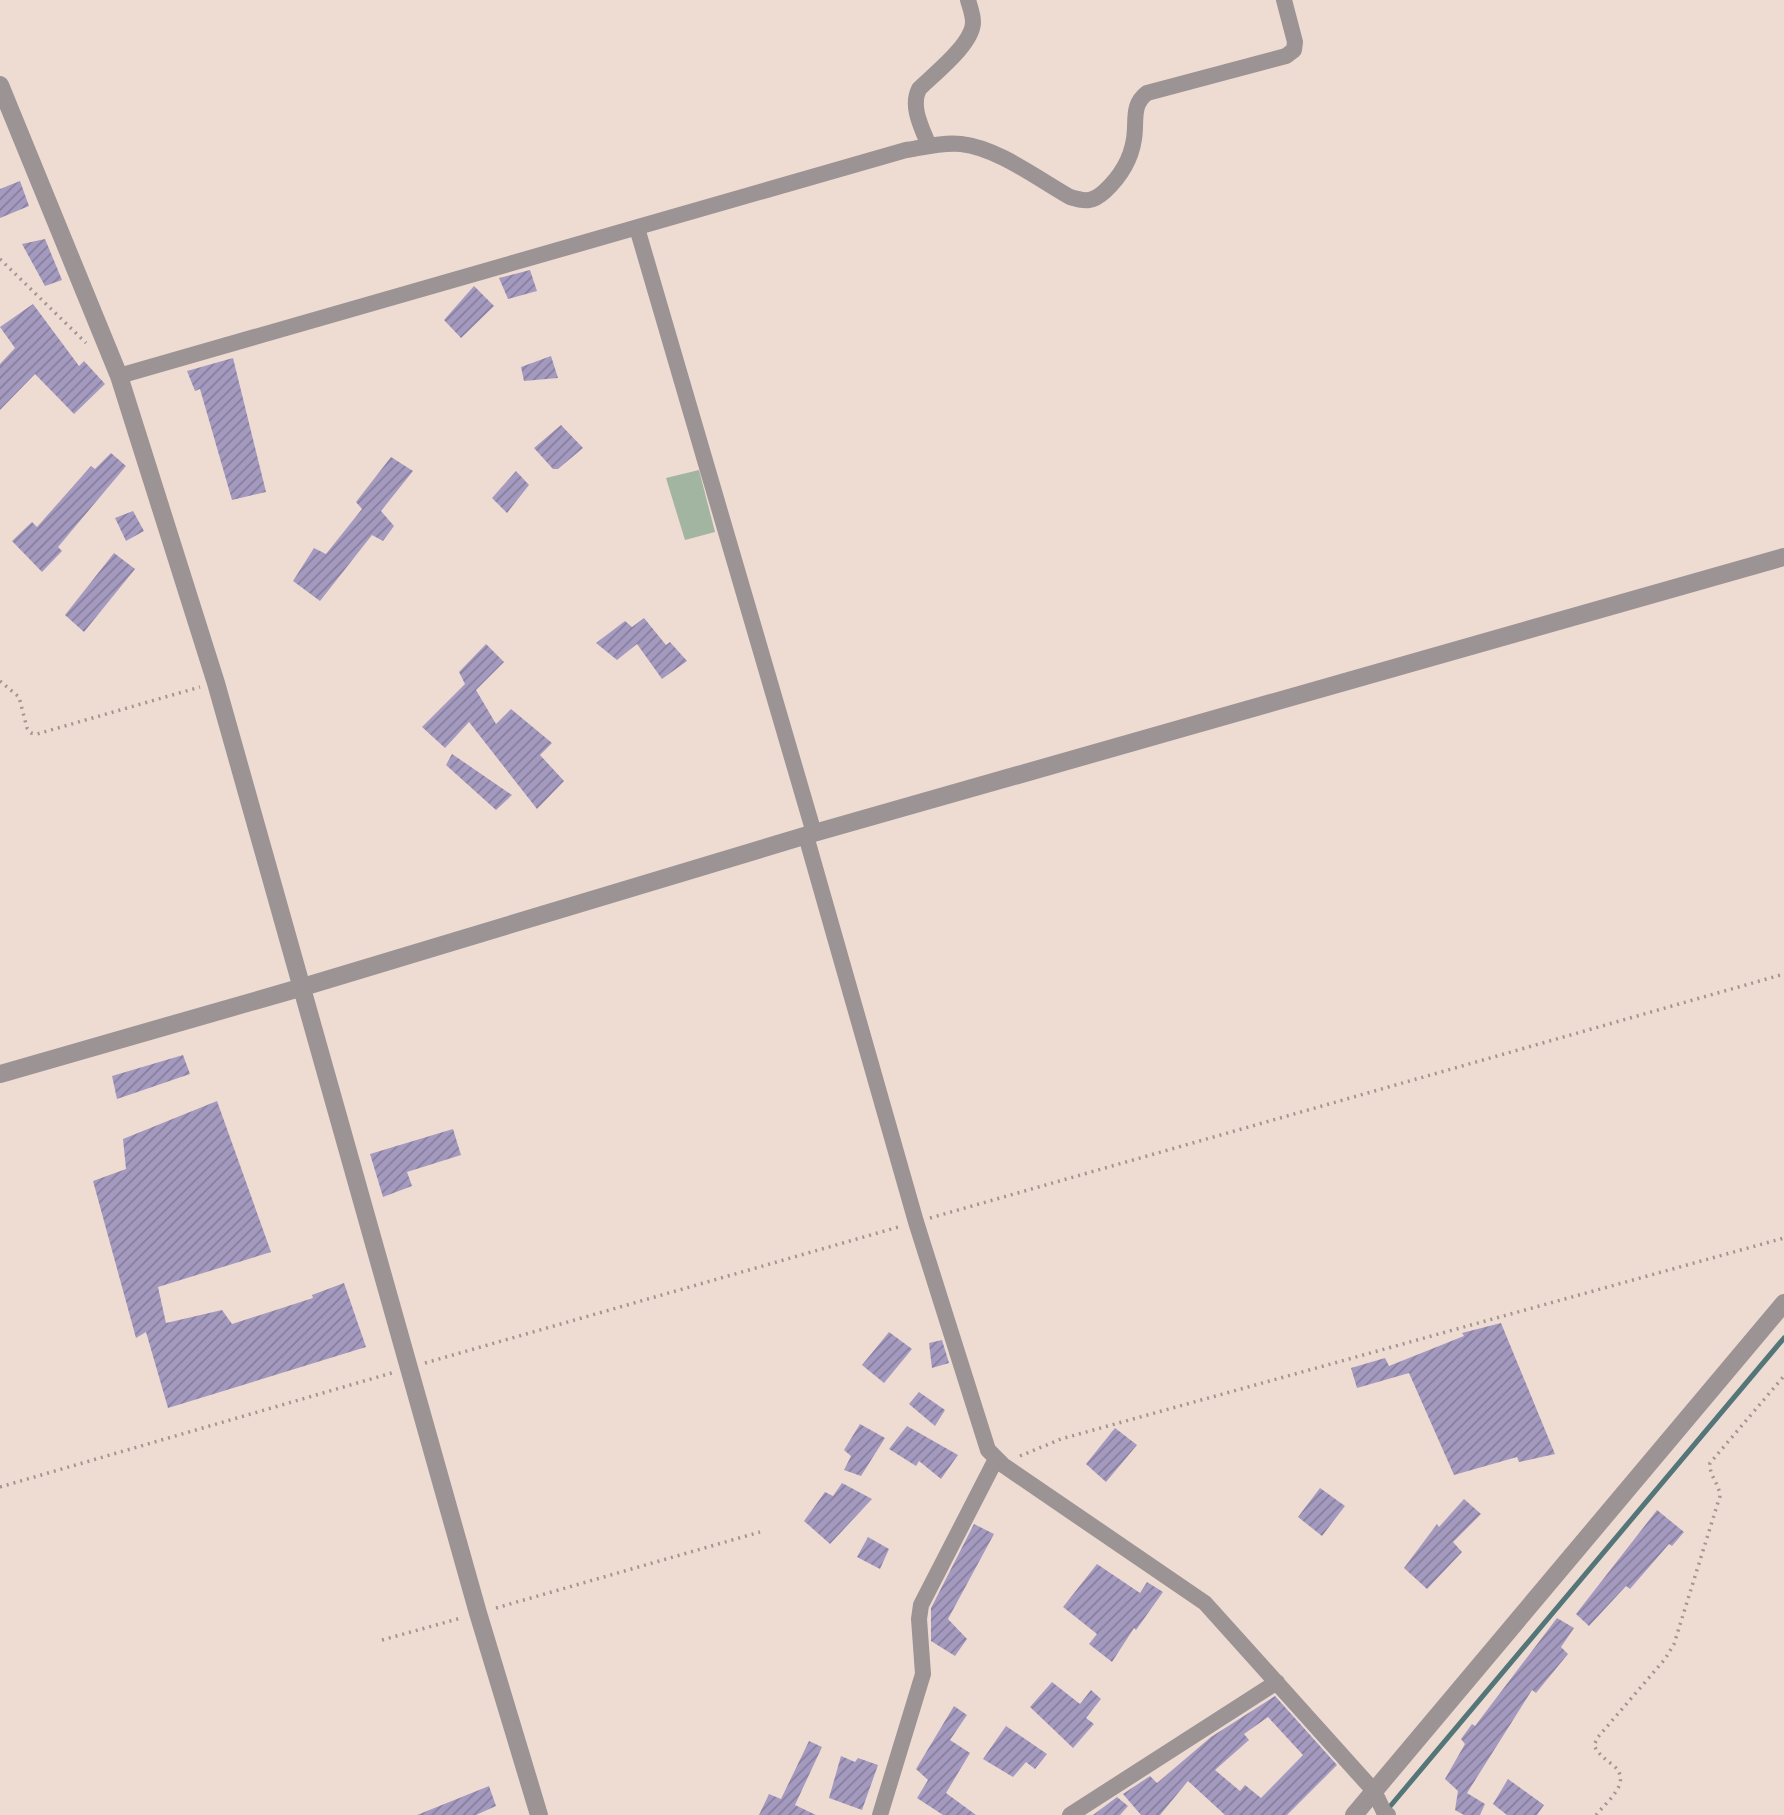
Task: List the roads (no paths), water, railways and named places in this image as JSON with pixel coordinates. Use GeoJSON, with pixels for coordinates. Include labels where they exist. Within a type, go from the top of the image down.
{"type":"FeatureCollection","features":[{"type":"Feature","properties":{"kind":"street"},"geometry":{"type":"LineString","coordinates":[[929,146],[914,105],[915,97],[919,89],[971,34],[973,21],[968,0]]}},
{"type":"Feature","properties":{"kind":"street"},"geometry":{"type":"LineString","coordinates":[[116,368],[637,228],[906,150],[929,146],[958,144],[979,147],[1070,197],[1085,202],[1096,199],[1115,182],[1127,162],[1134,139],[1136,106],[1139,99],[1147,93],[1286,56],[1294,50],[1295,42],[1284,0]]}},
{"type":"Feature","properties":{"kind":"street"},"geometry":{"type":"LineString","coordinates":[[0,85],[116,368],[216,682],[478,1613],[539,1815]]}},
{"type":"Feature","properties":{"kind":"street"},"geometry":{"type":"LineString","coordinates":[[637,228],[916,1222],[988,1450],[999,1462],[1205,1603],[1374,1791],[1386,1813]]}},
{"type":"Feature","properties":{"kind":"street"},"geometry":{"type":"LineString","coordinates":[[0,1074],[303,987],[811,847],[1784,558]]}},
{"type":"Feature","properties":{"kind":"street"},"geometry":{"type":"LineString","coordinates":[[1354,1815],[1784,1303]]}},
{"type":"Feature","properties":{"kind":"street"},"geometry":{"type":"LineString","coordinates":[[880,1815],[923,1674],[920,1605],[999,1462]]}},
{"type":"Feature","properties":{"kind":"street"},"geometry":{"type":"LineString","coordinates":[[1070,1815],[1277,1682]]}},
{"type":"Feature","properties":{"kind":"waterway"},"geometry":{"type":"LineString","coordinates":[[1387,1810],[1784,1338]]}}]}
